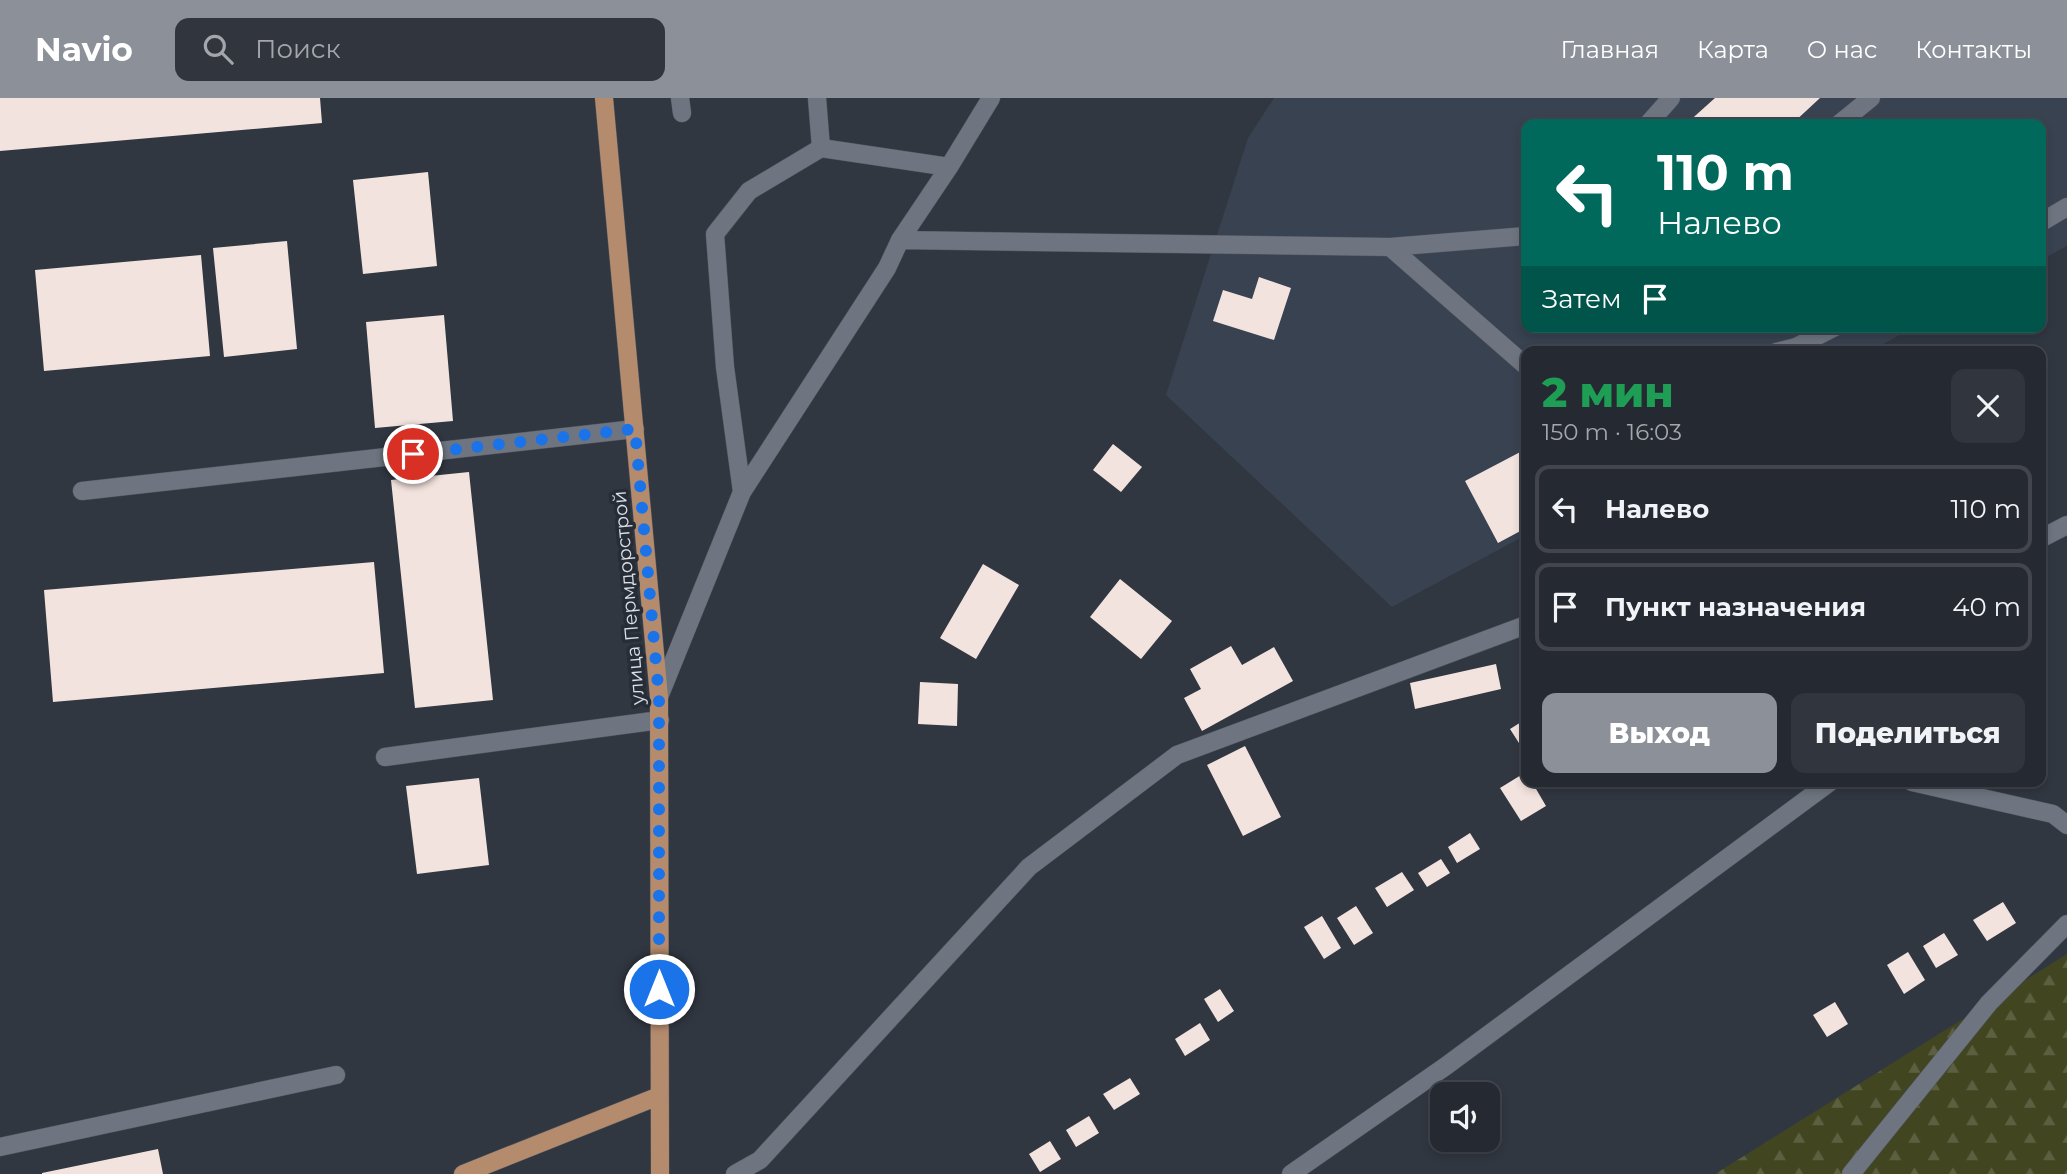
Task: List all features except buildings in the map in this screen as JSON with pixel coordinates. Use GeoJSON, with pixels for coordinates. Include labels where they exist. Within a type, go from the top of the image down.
{"type":"FeatureCollection","features":[{"type":"Feature","properties":{"kind":"main road","name":"улица Пермдорстрой"},"geometry":{"type":"LineString","coordinates":[[604,98],[659,697],[660,1174]]}},
{"type":"Feature","properties":{"kind":"main road"},"geometry":{"type":"LineString","coordinates":[[463,1174],[659,1096]]}},
{"type":"Feature","properties":{"kind":"street"},"geometry":{"type":"LineString","coordinates":[[817,98],[821,148]]}},
{"type":"Feature","properties":{"kind":"street"},"geometry":{"type":"LineString","coordinates":[[659,697],[742,492],[887,268],[900,240],[991,98]]}},
{"type":"Feature","properties":{"kind":"street"},"geometry":{"type":"LineString","coordinates":[[1652,119],[1671,98]]}},
{"type":"Feature","properties":{"kind":"street"},"geometry":{"type":"LineString","coordinates":[[1845,119],[1871,98]]}},
{"type":"Feature","properties":{"kind":"street"},"geometry":{"type":"LineString","coordinates":[[742,492],[725,368],[715,234],[749,191],[821,148],[949,167]]}},
{"type":"Feature","properties":{"kind":"street"},"geometry":{"type":"LineString","coordinates":[[2046,219],[2067,207]]}},
{"type":"Feature","properties":{"kind":"street"},"geometry":{"type":"LineString","coordinates":[[900,240],[1390,247],[1521,236]]}},
{"type":"Feature","properties":{"kind":"street"},"geometry":{"type":"LineString","coordinates":[[1390,247],[1521,362]]}},
{"type":"Feature","properties":{"kind":"street"},"geometry":{"type":"LineString","coordinates":[[1798,346],[1823,333]]}},
{"type":"Feature","properties":{"kind":"street"},"geometry":{"type":"LineString","coordinates":[[82,491],[635,429]]}},
{"type":"Feature","properties":{"kind":"street"},"geometry":{"type":"LineString","coordinates":[[2046,536],[2067,525]]}},
{"type":"Feature","properties":{"kind":"street"},"geometry":{"type":"LineString","coordinates":[[735,1174],[760,1160],[1029,867],[1177,755],[1521,627]]}},
{"type":"Feature","properties":{"kind":"street"},"geometry":{"type":"LineString","coordinates":[[386,757],[660,720]]}},
{"type":"Feature","properties":{"kind":"street"},"geometry":{"type":"LineString","coordinates":[[1291,1174],[1446,1066],[1823,787]]}},
{"type":"Feature","properties":{"kind":"street"},"geometry":{"type":"LineString","coordinates":[[1934,787],[2053,814],[2067,825]]}},
{"type":"Feature","properties":{"kind":"street"},"geometry":{"type":"LineString","coordinates":[[1851,1174],[1989,1003],[2067,924]]}},
{"type":"Feature","properties":{"kind":"street"},"geometry":{"type":"LineString","coordinates":[[0,1147],[336,1074]]}},
{"type":"Feature","properties":{"kind":"shaded area"},"geometry":{"type":"Polygon","coordinates":[[[1274,98],[2067,98],[2067,246],[2046,257],[2046,119],[1521,119],[1521,333],[1903,333],[1880,346],[1521,346],[1521,538],[1392,607],[1166,395],[1248,138],[1274,98]]]}},
{"type":"Feature","properties":{"kind":"green space"},"geometry":{"type":"Polygon","coordinates":[[[2067,954],[2067,1174],[1715,1174],[2067,954]]]}},
{"type":"Feature","properties":{"kind":"route"},"geometry":{"type":"LineString","coordinates":[[413,454],[635,429],[659,697],[659,989]]}}]}
